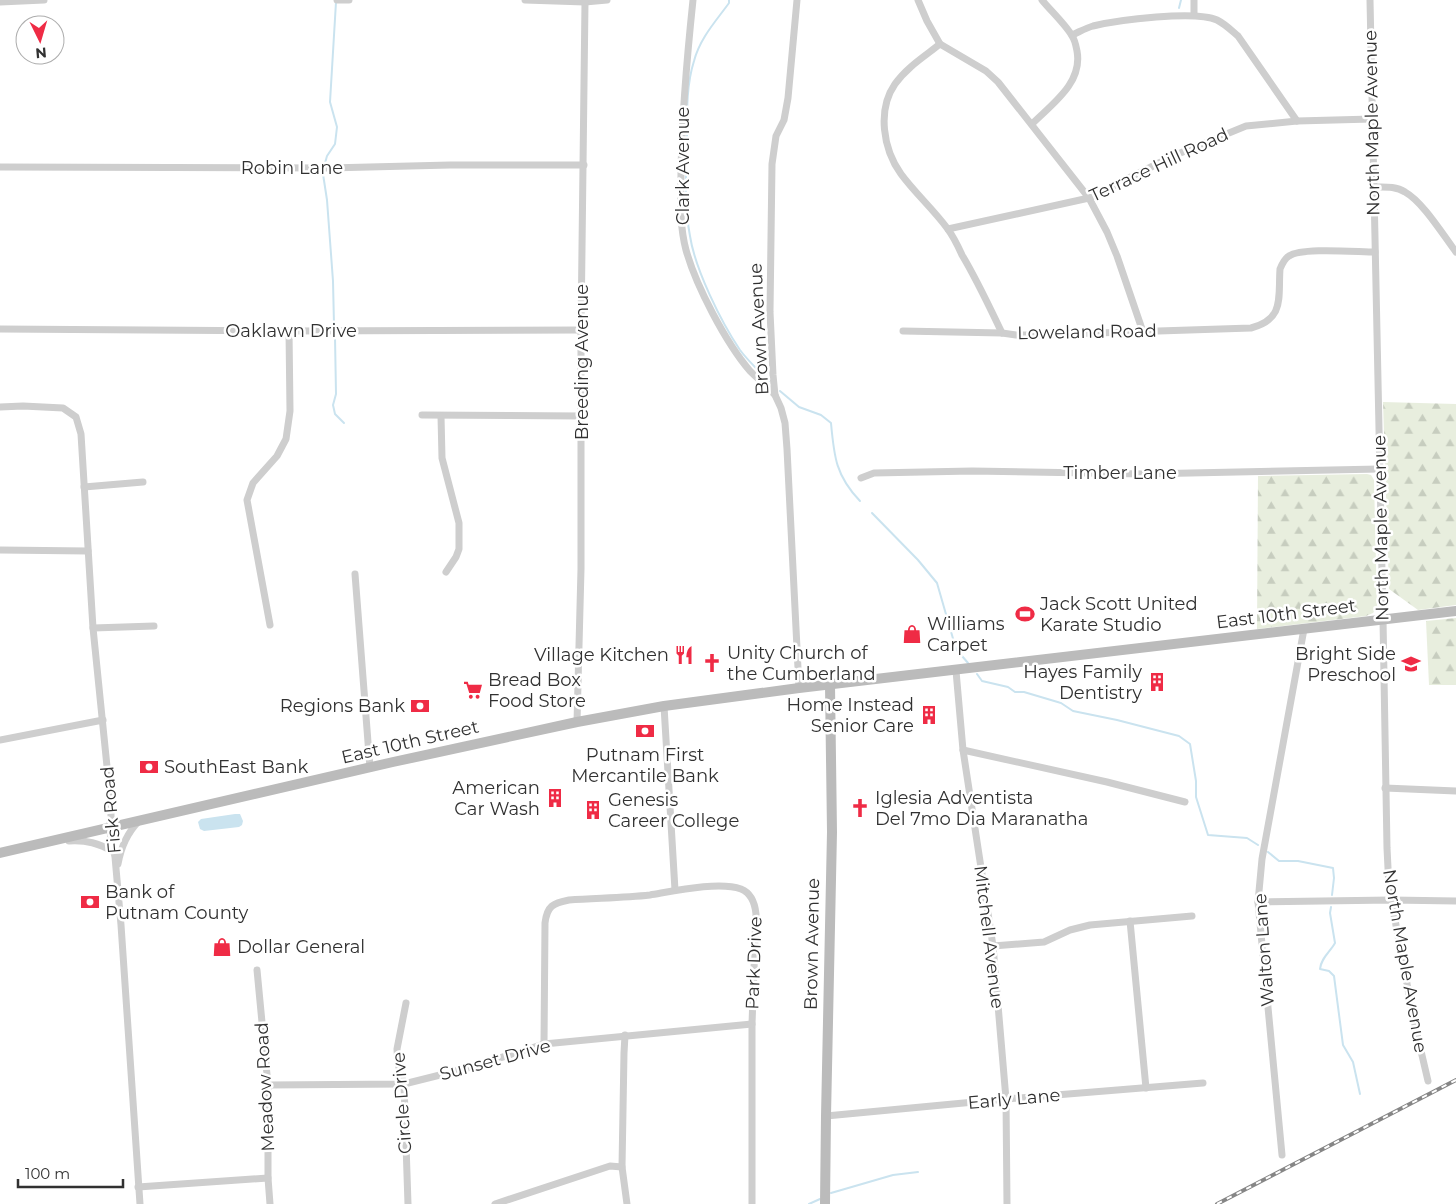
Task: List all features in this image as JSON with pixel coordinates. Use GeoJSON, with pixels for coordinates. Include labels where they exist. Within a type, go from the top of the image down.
{"type":"FeatureCollection","features":[{"type":"Feature","properties":{"kind":"main road","name":"East 10th Street"},"geometry":{"type":"LineString","coordinates":[[0,853],[577,722],[664,706],[798,688],[1456,611]]}},
{"type":"Feature","properties":{"kind":"main road","name":"Brown Avenue"},"geometry":{"type":"LineString","coordinates":[[826,1204],[832,832],[830,685]]}},
{"type":"Feature","properties":{"kind":"street"},"geometry":{"type":"LineString","coordinates":[[0,2],[44,0]]}},
{"type":"Feature","properties":{"kind":"street"},"geometry":{"type":"LineString","coordinates":[[337,0],[349,0]]}},
{"type":"Feature","properties":{"kind":"street"},"geometry":{"type":"LineString","coordinates":[[525,0],[585,2],[607,0]]}},
{"type":"Feature","properties":{"kind":"street","name":"Clark Avenue"},"geometry":{"type":"LineString","coordinates":[[693,0],[683,94],[681,151],[681,225],[686,251],[713,314],[730,344],[750,371],[775,395]]}},
{"type":"Feature","properties":{"kind":"street","name":"Brown Avenue"},"geometry":{"type":"LineString","coordinates":[[797,0],[788,98],[784,120],[776,136],[772,164],[770,312],[775,395],[785,424],[787,449],[798,688]]}},
{"type":"Feature","properties":{"kind":"street"},"geometry":{"type":"LineString","coordinates":[[918,0],[927,22],[940,44],[986,70],[998,82],[1089,198],[1113,248],[1143,332]]}},
{"type":"Feature","properties":{"kind":"street"},"geometry":{"type":"LineString","coordinates":[[1032,124],[1066,90],[1076,75],[1077,55],[1072,35],[1042,0]]}},
{"type":"Feature","properties":{"kind":"street"},"geometry":{"type":"LineString","coordinates":[[1194,0],[1194,16]]}},
{"type":"Feature","properties":{"kind":"street","name":"North Maple Avenue"},"geometry":{"type":"LineString","coordinates":[[1370,0],[1387,848],[1391,900],[1414,1021],[1428,1081]]}},
{"type":"Feature","properties":{"kind":"street","name":"Breeding Avenue"},"geometry":{"type":"LineString","coordinates":[[577,722],[581,569],[581,330],[585,2]]}},
{"type":"Feature","properties":{"kind":"street"},"geometry":{"type":"LineString","coordinates":[[1072,35],[1092,26],[1128,20],[1194,16],[1216,20],[1228,26],[1238,36],[1297,121]]}},
{"type":"Feature","properties":{"kind":"street","name":"Loweland Road"},"geometry":{"type":"LineString","coordinates":[[940,44],[909,68],[894,85],[885,115],[886,136],[890,155],[900,172],[948,229],[980,287],[1002,333],[1035,335],[1252,328],[1260,326],[1275,315],[1280,268],[1288,256],[1305,252],[1375,252]]}},
{"type":"Feature","properties":{"kind":"street","name":"Terrace Hill Road"},"geometry":{"type":"LineString","coordinates":[[948,229],[1089,198],[1173,156],[1246,126],[1297,121],[1372,119]]}},
{"type":"Feature","properties":{"kind":"street","name":"Robin Lane"},"geometry":{"type":"LineString","coordinates":[[0,167],[329,168],[450,165],[584,165]]}},
{"type":"Feature","properties":{"kind":"street"},"geometry":{"type":"LineString","coordinates":[[1374,186],[1390,187],[1404,191],[1416,200],[1456,252]]}},
{"type":"Feature","properties":{"kind":"street","name":"Oaklawn Drive"},"geometry":{"type":"LineString","coordinates":[[0,329],[289,331],[581,330]]}},
{"type":"Feature","properties":{"kind":"street"},"geometry":{"type":"LineString","coordinates":[[270,625],[247,500],[253,484],[277,456],[286,439],[290,411],[289,331]]}},
{"type":"Feature","properties":{"kind":"street"},"geometry":{"type":"LineString","coordinates":[[902,331],[1002,333]]}},
{"type":"Feature","properties":{"kind":"street","name":"Fisk Road"},"geometry":{"type":"LineString","coordinates":[[0,408],[23,406],[63,408],[76,417],[81,434],[93,628],[111,806],[112,819],[109,827],[116,874],[140,1204]]}},
{"type":"Feature","properties":{"kind":"street"},"geometry":{"type":"LineString","coordinates":[[422,415],[582,416]]}},
{"type":"Feature","properties":{"kind":"street"},"geometry":{"type":"LineString","coordinates":[[441,416],[442,458],[459,523],[459,549],[456,558],[446,572]]}},
{"type":"Feature","properties":{"kind":"street","name":"Timber Lane"},"geometry":{"type":"LineString","coordinates":[[861,478],[874,473],[972,471],[1144,474],[1379,469]]}},
{"type":"Feature","properties":{"kind":"street"},"geometry":{"type":"LineString","coordinates":[[84,487],[143,482]]}},
{"type":"Feature","properties":{"kind":"street"},"geometry":{"type":"LineString","coordinates":[[0,550],[88,551]]}},
{"type":"Feature","properties":{"kind":"street"},"geometry":{"type":"LineString","coordinates":[[355,574],[370,768]]}},
{"type":"Feature","properties":{"kind":"street"},"geometry":{"type":"LineString","coordinates":[[93,628],[154,626]]}},
{"type":"Feature","properties":{"kind":"street","name":"Walton Lane"},"geometry":{"type":"LineString","coordinates":[[1282,1154],[1258,902],[1262,859],[1304,629]]}},
{"type":"Feature","properties":{"kind":"street","name":"Mitchell Avenue"},"geometry":{"type":"LineString","coordinates":[[956,671],[963,750],[992,946],[1006,1099],[1007,1204]]}},
{"type":"Feature","properties":{"kind":"street"},"geometry":{"type":"LineString","coordinates":[[664,706],[674,890]]}},
{"type":"Feature","properties":{"kind":"street"},"geometry":{"type":"LineString","coordinates":[[0,740],[103,720]]}},
{"type":"Feature","properties":{"kind":"street"},"geometry":{"type":"LineString","coordinates":[[963,750],[1107,782],[1185,802]]}},
{"type":"Feature","properties":{"kind":"street"},"geometry":{"type":"LineString","coordinates":[[1385,788],[1456,791]]}},
{"type":"Feature","properties":{"kind":"street"},"geometry":{"type":"LineString","coordinates":[[116,874],[123,844],[131,829],[140,820]]}},
{"type":"Feature","properties":{"kind":"street"},"geometry":{"type":"LineString","coordinates":[[51,841],[87,840],[114,852]]}},
{"type":"Feature","properties":{"kind":"street","name":"Park Drive"},"geometry":{"type":"LineString","coordinates":[[544,1044],[545,924],[546,914],[551,906],[569,900],[648,895],[674,890],[729,886],[743,890],[755,905],[752,1024],[752,1204]]}},
{"type":"Feature","properties":{"kind":"street"},"geometry":{"type":"LineString","coordinates":[[1258,902],[1456,901]]}},
{"type":"Feature","properties":{"kind":"street"},"geometry":{"type":"LineString","coordinates":[[992,946],[1044,942],[1070,930],[1083,927],[1192,916]]}},
{"type":"Feature","properties":{"kind":"street"},"geometry":{"type":"LineString","coordinates":[[1130,921],[1146,1088]]}},
{"type":"Feature","properties":{"kind":"street","name":"Meadow Road"},"geometry":{"type":"LineString","coordinates":[[257,970],[268,1085],[268,1178],[270,1204]]}},
{"type":"Feature","properties":{"kind":"street","name":"Circle Drive"},"geometry":{"type":"LineString","coordinates":[[406,1003],[397,1049],[398,1064],[404,1084],[408,1204]]}},
{"type":"Feature","properties":{"kind":"street","name":"Sunset Drive"},"geometry":{"type":"LineString","coordinates":[[268,1085],[404,1084],[468,1068],[544,1044],[752,1024]]}},
{"type":"Feature","properties":{"kind":"street"},"geometry":{"type":"LineString","coordinates":[[625,1035],[622,1167],[626,1204]]}},
{"type":"Feature","properties":{"kind":"street","name":"Early Lane"},"geometry":{"type":"LineString","coordinates":[[826,1116],[1006,1099],[1203,1084]]}},
{"type":"Feature","properties":{"kind":"street"},"geometry":{"type":"LineString","coordinates":[[496,1204],[610,1166],[622,1167]]}},
{"type":"Feature","properties":{"kind":"street"},"geometry":{"type":"LineString","coordinates":[[138,1187],[268,1178]]}},
{"type":"Feature","properties":{"kind":"green space"},"geometry":{"type":"Polygon","coordinates":[[[1383,402],[1456,404],[1456,605],[1418,610],[1389,589],[1383,402]]]}},
{"type":"Feature","properties":{"kind":"green space"},"geometry":{"type":"Polygon","coordinates":[[[1371,475],[1374,480],[1377,608],[1373,613],[1366,616],[1257,629],[1258,476],[1371,475]]]}},
{"type":"Feature","properties":{"kind":"green space"},"geometry":{"type":"Polygon","coordinates":[[[1456,618],[1456,685],[1429,685],[1426,621],[1456,618]]]}},
{"type":"Feature","properties":{"kind":"water"},"geometry":{"type":"Polygon","coordinates":[[[240,814],[243,821],[239,827],[204,831],[200,829],[198,822],[201,819],[240,814]]]}},
{"type":"Feature","properties":{"kind":"waterway"},"geometry":{"type":"LineString","coordinates":[[729,0],[729,3],[700,45],[691,71],[687,111],[687,212],[690,236],[697,264],[717,310],[740,350],[769,381]]}},
{"type":"Feature","properties":{"kind":"waterway"},"geometry":{"type":"LineString","coordinates":[[1179,8],[1181,0]]}},
{"type":"Feature","properties":{"kind":"waterway"},"geometry":{"type":"LineString","coordinates":[[325,163],[335,144],[337,127],[330,102],[336,2]]}},
{"type":"Feature","properties":{"kind":"waterway"},"geometry":{"type":"LineString","coordinates":[[323,174],[327,200],[333,281],[334,325]]}},
{"type":"Feature","properties":{"kind":"waterway"},"geometry":{"type":"LineString","coordinates":[[335,337],[336,394],[333,405],[335,414],[344,423]]}},
{"type":"Feature","properties":{"kind":"waterway"},"geometry":{"type":"LineString","coordinates":[[780,391],[799,407],[821,415],[831,423],[833,446],[841,474],[860,501]]}},
{"type":"Feature","properties":{"kind":"waterway"},"geometry":{"type":"LineString","coordinates":[[872,513],[918,560],[937,583],[956,649],[968,663]]}},
{"type":"Feature","properties":{"kind":"waterway"},"geometry":{"type":"LineString","coordinates":[[977,674],[982,681],[1008,687],[1015,692],[1024,692],[1061,703],[1073,711],[1179,736],[1190,744],[1196,781],[1196,797],[1208,835],[1247,838],[1258,845]]}},
{"type":"Feature","properties":{"kind":"waterway"},"geometry":{"type":"LineString","coordinates":[[1268,852],[1279,861],[1298,861],[1333,868],[1332,895]]}},
{"type":"Feature","properties":{"kind":"waterway"},"geometry":{"type":"LineString","coordinates":[[1331,907],[1330,913],[1335,943],[1324,958],[1320,969],[1329,971],[1334,976],[1343,1045],[1353,1062],[1360,1094]]}},
{"type":"Feature","properties":{"kind":"waterway"},"geometry":{"type":"LineString","coordinates":[[831,1193],[893,1175],[918,1172]]}},
{"type":"Feature","properties":{"kind":"waterway"},"geometry":{"type":"LineString","coordinates":[[809,1204],[820,1199]]}},
{"type":"Feature","properties":{"kind":"railway"},"geometry":{"type":"LineString","coordinates":[[1217,1204],[1456,1080]]}},
{"type":"Feature","properties":{"kind":"place","name":"Jack Scott United Karate Studio"},"geometry":{"type":"Point","coordinates":[1025,614]}},
{"type":"Feature","properties":{"kind":"place","name":"Williams Carpet"},"geometry":{"type":"Point","coordinates":[912,634]}},
{"type":"Feature","properties":{"kind":"place","name":"Village Kitchen"},"geometry":{"type":"Point","coordinates":[684,655]}},
{"type":"Feature","properties":{"kind":"place","name":"Unity Church of the Cumberland"},"geometry":{"type":"Point","coordinates":[712,663]}},
{"type":"Feature","properties":{"kind":"place","name":"Bright Side Preschool"},"geometry":{"type":"Point","coordinates":[1411,664]}},
{"type":"Feature","properties":{"kind":"place","name":"Hayes Family Dentistry"},"geometry":{"type":"Point","coordinates":[1157,682]}},
{"type":"Feature","properties":{"kind":"place","name":"Bread Box Food Store"},"geometry":{"type":"Point","coordinates":[473,690]}},
{"type":"Feature","properties":{"kind":"place","name":"Regions Bank"},"geometry":{"type":"Point","coordinates":[420,706]}},
{"type":"Feature","properties":{"kind":"place","name":"Home Instead Senior Care"},"geometry":{"type":"Point","coordinates":[929,715]}},
{"type":"Feature","properties":{"kind":"place","name":"Putnam First Mercantile Bank"},"geometry":{"type":"Point","coordinates":[645,731]}},
{"type":"Feature","properties":{"kind":"place","name":"SouthEast Bank"},"geometry":{"type":"Point","coordinates":[149,767]}},
{"type":"Feature","properties":{"kind":"place","name":"American Car Wash"},"geometry":{"type":"Point","coordinates":[555,798]}},
{"type":"Feature","properties":{"kind":"place","name":"Iglesia Adventista Del 7mo Dia Maranatha"},"geometry":{"type":"Point","coordinates":[860,808]}},
{"type":"Feature","properties":{"kind":"place","name":"Genesis Career College"},"geometry":{"type":"Point","coordinates":[593,810]}},
{"type":"Feature","properties":{"kind":"place","name":"Bank of Putnam County"},"geometry":{"type":"Point","coordinates":[90,902]}},
{"type":"Feature","properties":{"kind":"place","name":"Dollar General"},"geometry":{"type":"Point","coordinates":[222,947]}}]}
